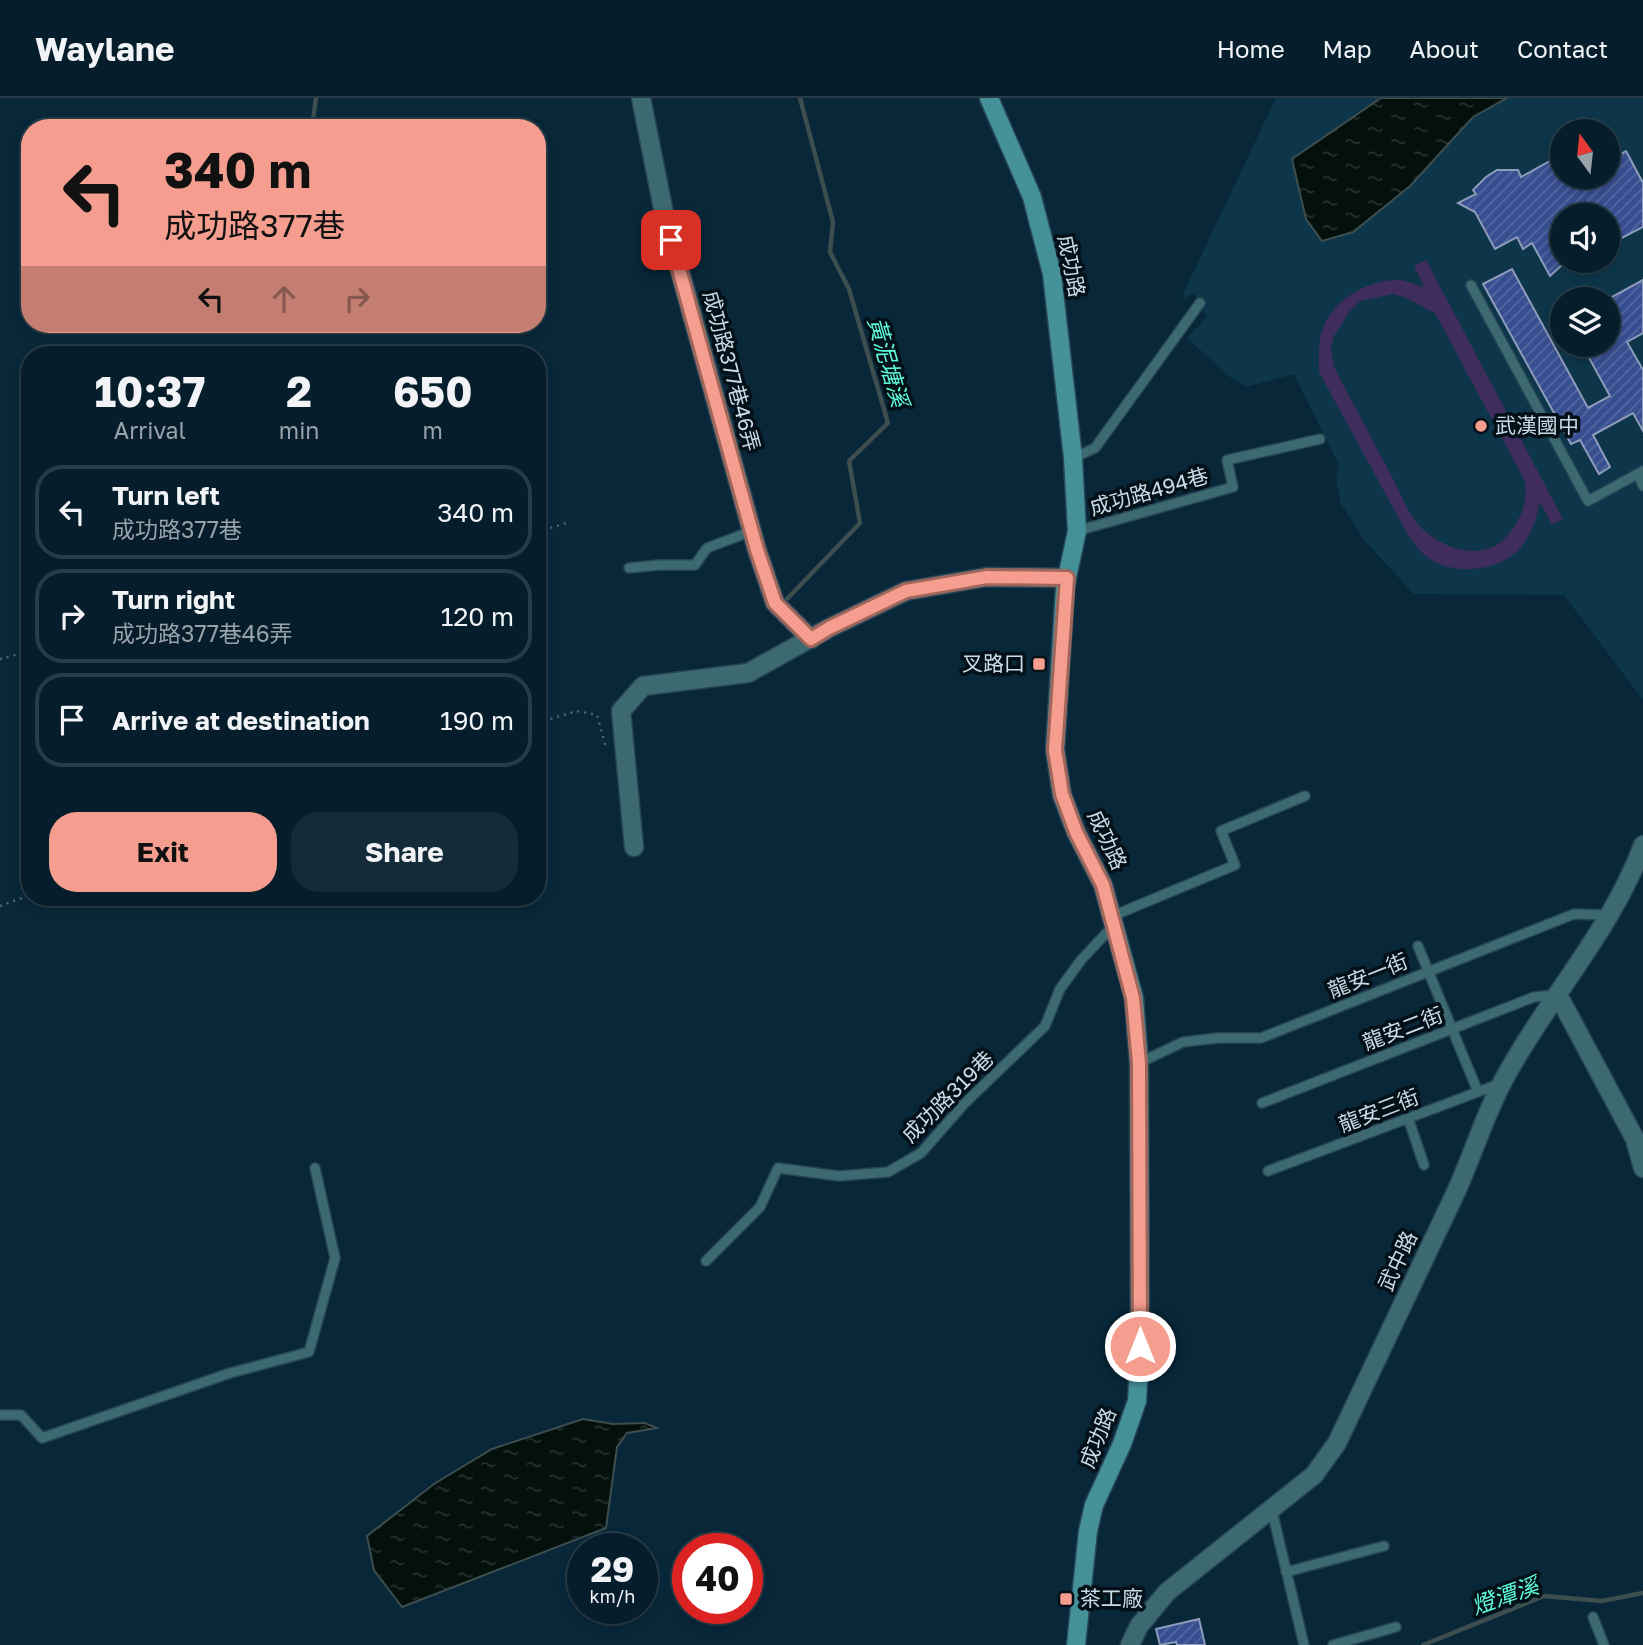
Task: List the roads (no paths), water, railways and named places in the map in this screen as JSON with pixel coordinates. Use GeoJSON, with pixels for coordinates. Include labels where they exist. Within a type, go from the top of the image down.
{"type":"FeatureCollection","features":[{"type":"Feature","properties":{"kind":"street","name":"成功路377巷46弄"},"geometry":{"type":"LineString","coordinates":[[641,98],[664,213],[752,531],[775,603],[811,639]]}},
{"type":"Feature","properties":{"kind":"street","name":"成功路"},"geometry":{"type":"LineString","coordinates":[[989,98],[1032,197],[1052,274],[1073,458],[1077,531],[1067,578],[1055,750],[1062,794],[1076,832],[1103,885],[1133,998],[1139,1063],[1140,1346],[1136,1401],[1122,1444],[1094,1505],[1088,1531],[1076,1645]]}},
{"type":"Feature","properties":{"kind":"street"},"geometry":{"type":"LineString","coordinates":[[634,847],[621,711],[643,686],[748,673],[829,628],[906,591],[987,577],[1067,578]]}},
{"type":"Feature","properties":{"kind":"street","name":"武中路"},"geometry":{"type":"LineString","coordinates":[[1130,1645],[1139,1626],[1167,1592],[1314,1475],[1337,1443],[1456,1191],[1502,1083],[1535,1027],[1609,915],[1634,869],[1643,845]]}},
{"type":"Feature","properties":{"kind":"street"},"geometry":{"type":"LineString","coordinates":[[1558,995],[1635,1139],[1643,1168]]}},
{"type":"Feature","properties":{"kind":"lane"},"geometry":{"type":"LineString","coordinates":[[1471,285],[1588,501],[1641,473],[1643,486]]}},
{"type":"Feature","properties":{"kind":"lane"},"geometry":{"type":"LineString","coordinates":[[1073,458],[1095,447],[1200,303]]}},
{"type":"Feature","properties":{"kind":"lane","name":"成功路494巷"},"geometry":{"type":"LineString","coordinates":[[1077,531],[1233,487],[1227,460],[1320,439]]}},
{"type":"Feature","properties":{"kind":"lane"},"geometry":{"type":"LineString","coordinates":[[629,568],[695,565],[707,548],[752,531]]}},
{"type":"Feature","properties":{"kind":"lane"},"geometry":{"type":"LineString","coordinates":[[1112,921],[1236,865],[1221,831],[1304,796]]}},
{"type":"Feature","properties":{"kind":"lane","name":"龍安一街"},"geometry":{"type":"LineString","coordinates":[[1139,1063],[1183,1042],[1218,1038],[1261,1038],[1574,914],[1609,915]]}},
{"type":"Feature","properties":{"kind":"lane","name":"成功路319巷"},"geometry":{"type":"LineString","coordinates":[[706,1261],[760,1207],[778,1168],[839,1175],[888,1172],[921,1153],[964,1104],[1045,1026],[1060,989],[1112,921]]}},
{"type":"Feature","properties":{"kind":"lane"},"geometry":{"type":"LineString","coordinates":[[1418,946],[1478,1092]]}},
{"type":"Feature","properties":{"kind":"lane","name":"龍安二街"},"geometry":{"type":"LineString","coordinates":[[1262,1102],[1534,997],[1558,995]]}},
{"type":"Feature","properties":{"kind":"lane","name":"龍安三街"},"geometry":{"type":"LineString","coordinates":[[1268,1171],[1502,1083]]}},
{"type":"Feature","properties":{"kind":"lane"},"geometry":{"type":"LineString","coordinates":[[1408,1118],[1424,1164]]}},
{"type":"Feature","properties":{"kind":"lane"},"geometry":{"type":"LineString","coordinates":[[0,1415],[21,1415],[42,1438],[230,1373],[309,1352],[335,1258],[315,1168]]}},
{"type":"Feature","properties":{"kind":"lane"},"geometry":{"type":"LineString","coordinates":[[1272,1511],[1304,1645]]}},
{"type":"Feature","properties":{"kind":"lane"},"geometry":{"type":"LineString","coordinates":[[1286,1572],[1384,1546]]}},
{"type":"Feature","properties":{"kind":"lane"},"geometry":{"type":"LineString","coordinates":[[1593,1617],[1604,1645]]}},
{"type":"Feature","properties":{"kind":"lane"},"geometry":{"type":"LineString","coordinates":[[1333,1645],[1396,1627]]}},
{"type":"Feature","properties":{"kind":"water"},"geometry":{"type":"Polygon","coordinates":[[[1381,98],[1507,98],[1473,117],[1410,186],[1353,232],[1322,241],[1306,219],[1292,159],[1381,98]]]}},
{"type":"Feature","properties":{"kind":"water"},"geometry":{"type":"Polygon","coordinates":[[[583,1419],[613,1424],[645,1423],[657,1428],[627,1433],[617,1447],[606,1528],[593,1533],[567,1533],[567,1543],[402,1607],[374,1570],[367,1536],[434,1484],[492,1449],[583,1419]]]}},
{"type":"Feature","properties":{"kind":"waterway","name":"黃泥塘溪"},"geometry":{"type":"LineString","coordinates":[[313,119],[316,98]]}},
{"type":"Feature","properties":{"kind":"waterway","name":"黃泥塘溪"},"geometry":{"type":"LineString","coordinates":[[787,599],[860,523],[849,461],[888,423],[849,289],[830,252],[833,222],[800,98]]}},
{"type":"Feature","properties":{"kind":"waterway","name":"燈潭溪"},"geometry":{"type":"LineString","coordinates":[[1423,1645],[1544,1596],[1602,1601],[1643,1593]]}},
{"type":"Feature","properties":{"kind":"place","name":"武漢國中"},"geometry":{"type":"Point","coordinates":[1481,426]}},
{"type":"Feature","properties":{"kind":"place","name":"叉路口"},"geometry":{"type":"Point","coordinates":[1039,664]}},
{"type":"Feature","properties":{"kind":"place","name":"茶工廠"},"geometry":{"type":"Point","coordinates":[1066,1599]}}]}
